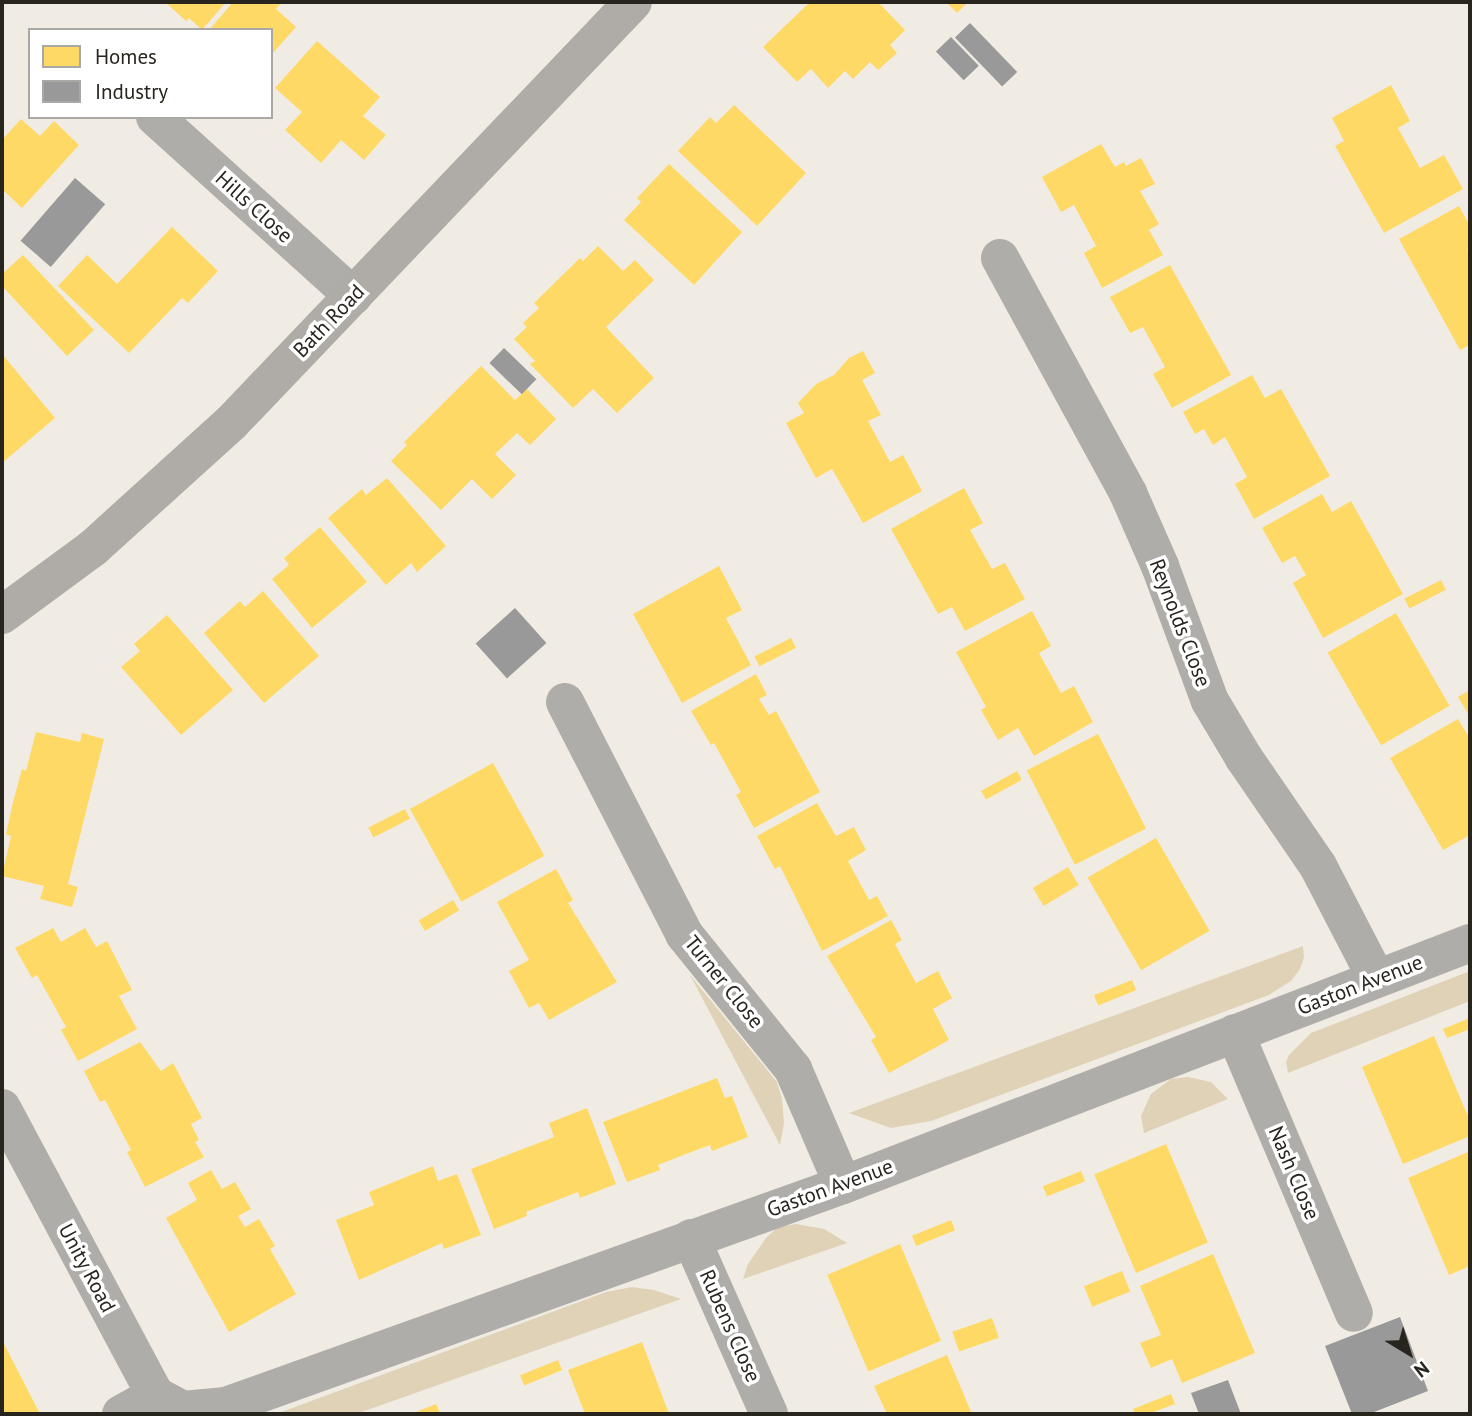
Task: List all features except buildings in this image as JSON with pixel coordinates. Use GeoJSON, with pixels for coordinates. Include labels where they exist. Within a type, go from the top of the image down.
{"type":"FeatureCollection","features":[{"type":"Feature","properties":{"kind":"main road","name":"Bath Road"},"geometry":{"type":"LineString","coordinates":[[6,604],[93,548],[231,423],[633,2]]}},
{"type":"Feature","properties":{"kind":"street","name":"Hills Close"},"geometry":{"type":"LineString","coordinates":[[157,119],[353,296]]}},
{"type":"Feature","properties":{"kind":"street","name":"Reynolds Close"},"geometry":{"type":"LineString","coordinates":[[1000,258],[1128,493],[1160,566],[1210,701],[1244,758],[1318,866],[1376,978]]}},
{"type":"Feature","properties":{"kind":"street","name":"Turner Close"},"geometry":{"type":"LineString","coordinates":[[565,702],[684,934],[793,1069],[843,1185]]}},
{"type":"Feature","properties":{"kind":"street","name":"Gaston Avenue"},"geometry":{"type":"LineString","coordinates":[[174,1407],[226,1406],[843,1185],[1470,943]]}},
{"type":"Feature","properties":{"kind":"street","name":"Nash Close"},"geometry":{"type":"LineString","coordinates":[[1235,1033],[1354,1313]]}},
{"type":"Feature","properties":{"kind":"street","name":"Unity Road"},"geometry":{"type":"LineString","coordinates":[[2,1108],[174,1407]]}},
{"type":"Feature","properties":{"kind":"street","name":"Rubens Close"},"geometry":{"type":"LineString","coordinates":[[691,1238],[769,1414]]}},
{"type":"Feature","properties":{"kind":"street"},"geometry":{"type":"LineString","coordinates":[[121,1414],[174,1407]]}},
{"type":"Feature","properties":{"kind":"shaded area"},"geometry":{"type":"Polygon","coordinates":[[[1303,946],[1304,958],[1300,969],[1291,981],[1269,995],[931,1121],[891,1128],[849,1113],[1303,946]]]}},
{"type":"Feature","properties":{"kind":"shaded area"},"geometry":{"type":"Polygon","coordinates":[[[1470,971],[1470,1001],[1288,1073],[1286,1062],[1289,1055],[1311,1033],[1470,971]]]}},
{"type":"Feature","properties":{"kind":"shaded area"},"geometry":{"type":"Polygon","coordinates":[[[690,975],[777,1082],[784,1123],[780,1145],[690,975]]]}},
{"type":"Feature","properties":{"kind":"shaded area"},"geometry":{"type":"Polygon","coordinates":[[[1188,1077],[1211,1082],[1228,1099],[1144,1133],[1141,1116],[1151,1094],[1171,1079],[1188,1077]]]}},
{"type":"Feature","properties":{"kind":"shaded area"},"geometry":{"type":"Polygon","coordinates":[[[796,1224],[824,1229],[847,1243],[743,1279],[748,1264],[766,1238],[778,1227],[796,1224]]]}},
{"type":"Feature","properties":{"kind":"shaded area"},"geometry":{"type":"Polygon","coordinates":[[[632,1287],[654,1290],[681,1299],[356,1414],[276,1414],[606,1292],[632,1287]]]}}]}
